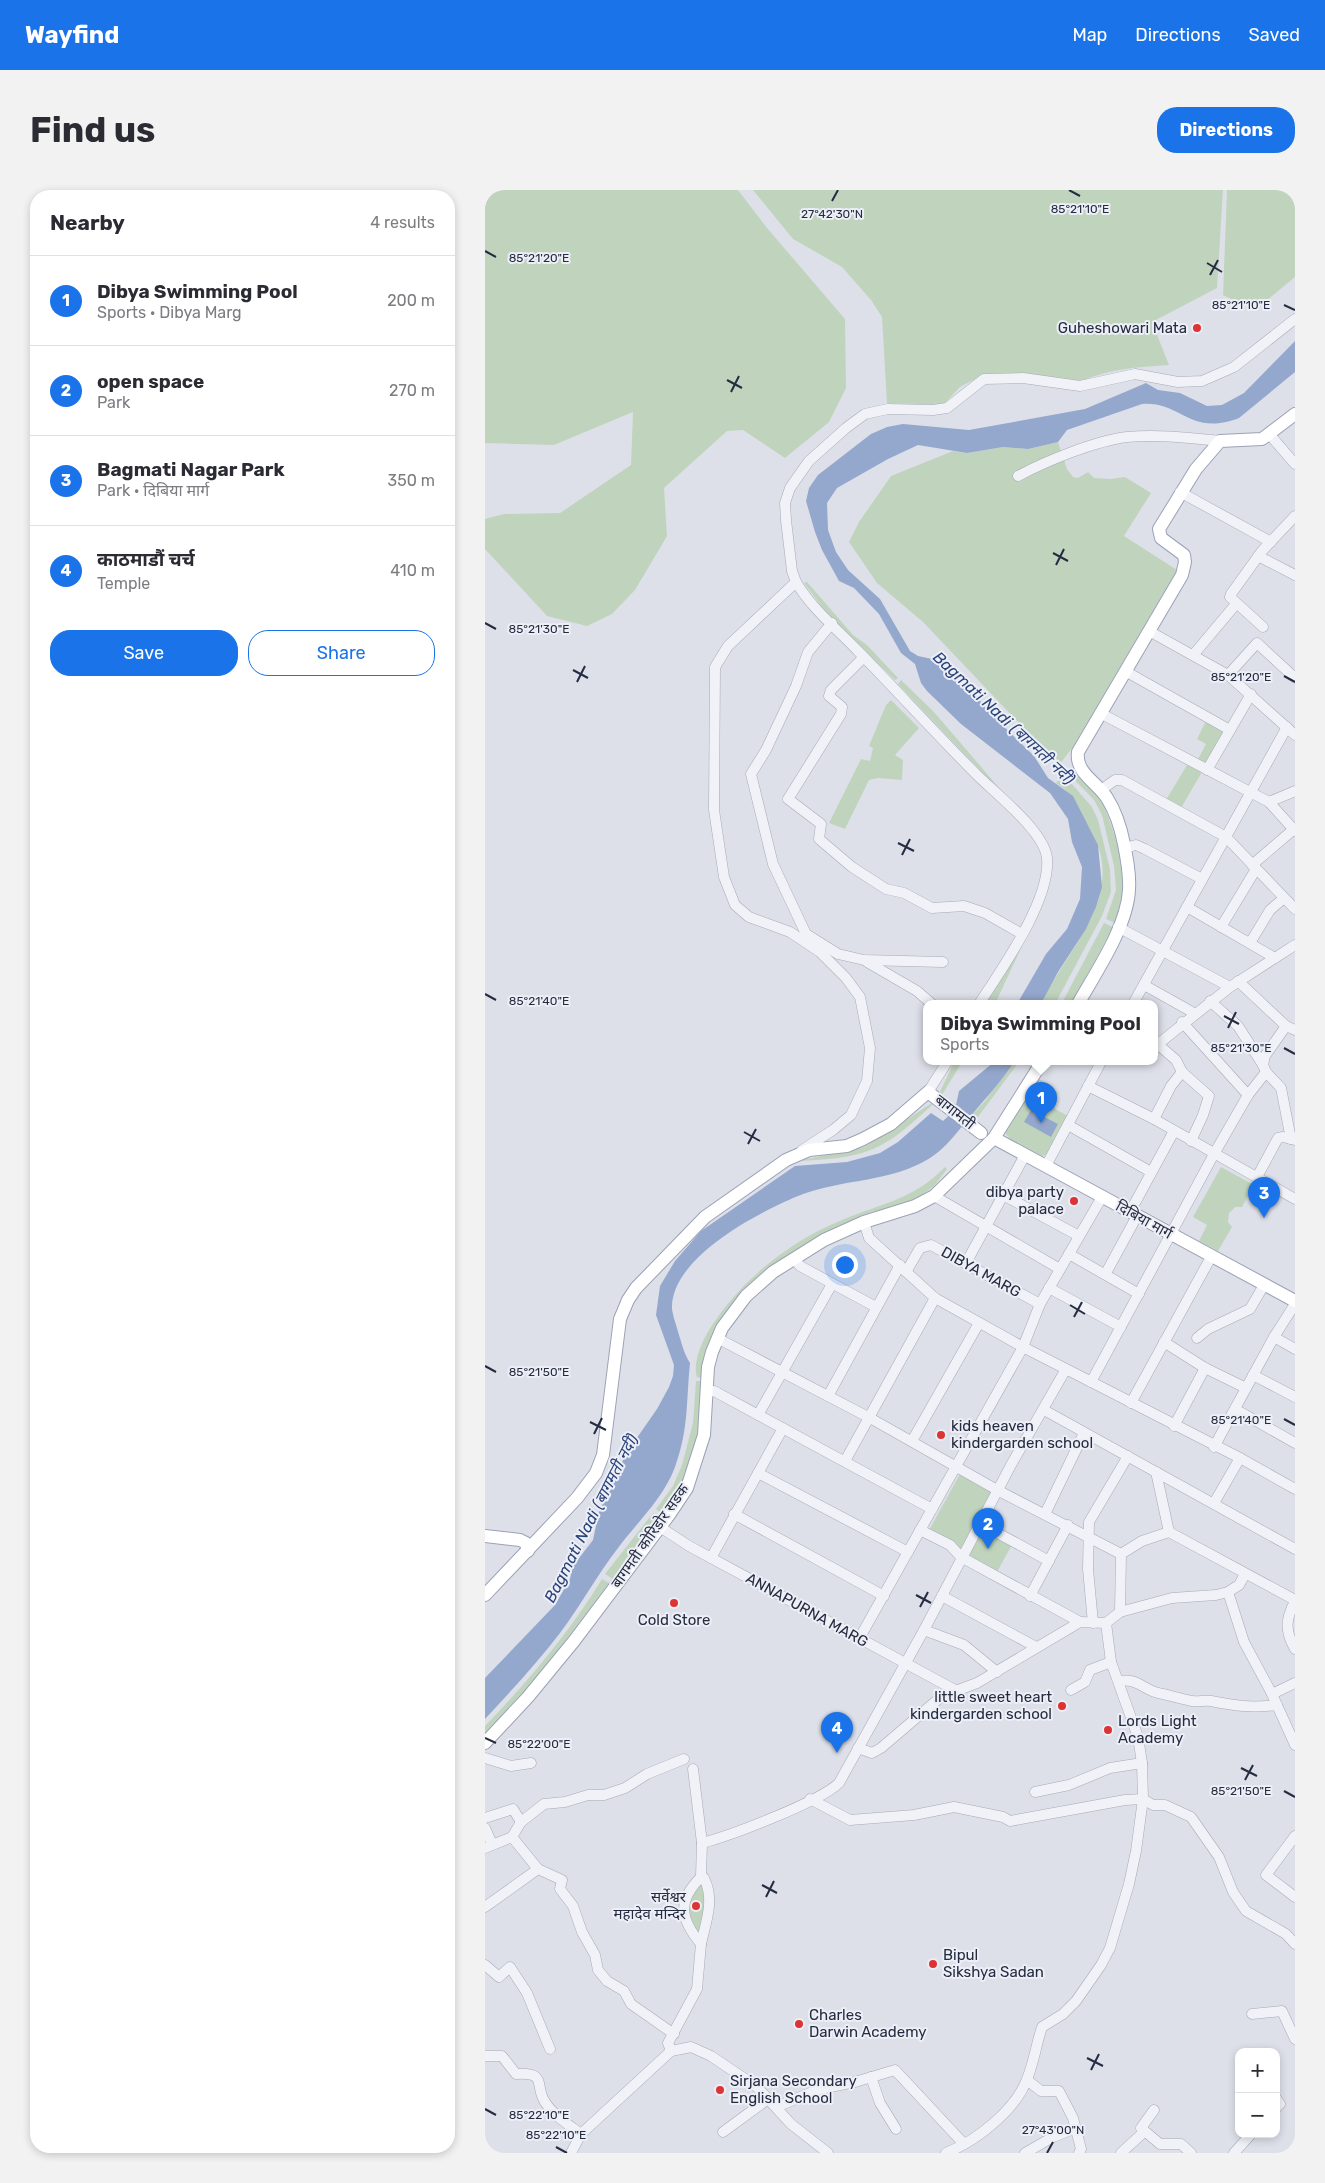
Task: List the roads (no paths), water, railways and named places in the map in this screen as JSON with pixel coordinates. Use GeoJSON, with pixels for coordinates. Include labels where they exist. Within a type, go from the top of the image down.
{"type":"FeatureCollection","features":[{"type":"Feature","properties":{"kind":"main road"},"geometry":{"type":"LineString","coordinates":[[1080,1000],[1118,928],[1129,892],[1125,848],[1116,818],[1101,790],[1078,765],[1079,747],[1182,575],[1185,566],[1184,555],[1161,538],[1159,529],[1180,492],[1199,464],[1220,441],[1251,441],[1270,435],[1295,414]]}},
{"type":"Feature","properties":{"kind":"main road","name":"बागमती कोरिडोर सडक"},"geometry":{"type":"LineString","coordinates":[[485,1744],[528,1697],[680,1499],[692,1475],[704,1435],[708,1367],[717,1338],[727,1320],[746,1296],[773,1272],[824,1240],[863,1222],[915,1206],[934,1196],[994,1138],[1040,1065]]}},
{"type":"Feature","properties":{"kind":"main road"},"geometry":{"type":"LineString","coordinates":[[485,1596],[577,1498],[590,1483],[600,1465],[620,1319],[628,1300],[705,1217],[786,1160],[809,1150],[847,1146],[863,1139],[891,1124],[928,1092]]}},
{"type":"Feature","properties":{"kind":"main road","name":"बागामती"},"geometry":{"type":"LineString","coordinates":[[928,1092],[981,1133]]}},
{"type":"Feature","properties":{"kind":"main road","name":"दिबिया मार्ग"},"geometry":{"type":"LineString","coordinates":[[994,1138],[1295,1302]]}},
{"type":"Feature","properties":{"kind":"main road"},"geometry":{"type":"LineString","coordinates":[[485,1536],[520,1540],[526,1543],[528,1551]]}},
{"type":"Feature","properties":{"kind":"street"},"geometry":{"type":"LineString","coordinates":[[982,1000],[1023,934],[1045,880],[1047,856],[1043,845],[1017,814],[945,743],[796,582],[792,571],[786,520],[785,503],[789,488],[809,461],[865,414],[888,409],[947,408],[985,379],[1023,378],[1080,386],[1135,374],[1178,382],[1202,381],[1234,367],[1295,319]]}},
{"type":"Feature","properties":{"kind":"street"},"geometry":{"type":"LineString","coordinates":[[1270,435],[1295,464]]}},
{"type":"Feature","properties":{"kind":"street"},"geometry":{"type":"LineString","coordinates":[[1018,476],[1084,449],[1121,438],[1151,436],[1220,441]]}},
{"type":"Feature","properties":{"kind":"street"},"geometry":{"type":"LineString","coordinates":[[1180,492],[1271,542]]}},
{"type":"Feature","properties":{"kind":"street"},"geometry":{"type":"LineString","coordinates":[[1263,627],[1230,597],[1258,556],[1295,516]]}},
{"type":"Feature","properties":{"kind":"street"},"geometry":{"type":"LineString","coordinates":[[1258,556],[1295,576]]}},
{"type":"Feature","properties":{"kind":"street"},"geometry":{"type":"LineString","coordinates":[[786,1160],[833,1130],[851,1115],[867,1080],[870,1048],[860,997],[856,991],[820,952],[790,932],[749,917],[741,911],[730,896],[717,844],[714,810],[715,667],[729,646],[796,582]]}},
{"type":"Feature","properties":{"kind":"street"},"geometry":{"type":"LineString","coordinates":[[1194,654],[1237,604]]}},
{"type":"Feature","properties":{"kind":"street"},"geometry":{"type":"LineString","coordinates":[[832,623],[808,652],[796,686],[766,750],[753,767],[752,783],[773,864],[806,934],[838,954],[864,960],[943,962]]}},
{"type":"Feature","properties":{"kind":"street"},"geometry":{"type":"LineString","coordinates":[[1135,1000],[1250,793],[1292,731],[1228,675],[1194,654],[1149,631]]}},
{"type":"Feature","properties":{"kind":"street"},"geometry":{"type":"LineString","coordinates":[[1228,675],[1257,643],[1295,678]]}},
{"type":"Feature","properties":{"kind":"street"},"geometry":{"type":"LineString","coordinates":[[864,657],[831,690],[829,696],[842,708],[841,714],[788,799],[821,824],[819,839],[828,848],[887,889],[904,893],[932,908],[963,906],[985,914],[1023,934]]}},
{"type":"Feature","properties":{"kind":"street"},"geometry":{"type":"LineString","coordinates":[[1125,671],[1230,730]]}},
{"type":"Feature","properties":{"kind":"street"},"geometry":{"type":"LineString","coordinates":[[1207,770],[1251,694]]}},
{"type":"Feature","properties":{"kind":"street"},"geometry":{"type":"LineString","coordinates":[[1100,713],[1269,802],[1294,830],[1254,867],[1221,927]]}},
{"type":"Feature","properties":{"kind":"street"},"geometry":{"type":"LineString","coordinates":[[1101,790],[1115,780],[1122,780],[1226,837],[1295,909]]}},
{"type":"Feature","properties":{"kind":"street"},"geometry":{"type":"LineString","coordinates":[[1269,802],[1295,791]]}},
{"type":"Feature","properties":{"kind":"street"},"geometry":{"type":"LineString","coordinates":[[1125,848],[1136,846],[1145,849],[1203,879]]}},
{"type":"Feature","properties":{"kind":"street"},"geometry":{"type":"LineString","coordinates":[[1250,943],[1270,910],[1283,898]]}},
{"type":"Feature","properties":{"kind":"street"},"geometry":{"type":"LineString","coordinates":[[1187,907],[1275,958]]}},
{"type":"Feature","properties":{"kind":"street"},"geometry":{"type":"LineString","coordinates":[[1091,1382],[1214,1154],[1265,1068],[1265,1056],[1291,1028],[1234,984],[1162,951],[1118,928]]}},
{"type":"Feature","properties":{"kind":"street"},"geometry":{"type":"LineString","coordinates":[[1158,1042],[1210,1001],[1295,945]]}},
{"type":"Feature","properties":{"kind":"street"},"geometry":{"type":"LineString","coordinates":[[864,960],[917,991],[927,1000]]}},
{"type":"Feature","properties":{"kind":"street"},"geometry":{"type":"LineString","coordinates":[[1144,984],[1194,1013]]}},
{"type":"Feature","properties":{"kind":"street"},"geometry":{"type":"LineString","coordinates":[[1210,1001],[1238,1026],[1265,1068],[1281,1088],[1293,1140],[1278,1138],[1257,1177]]}},
{"type":"Feature","properties":{"kind":"street"},"geometry":{"type":"LineString","coordinates":[[1182,1022],[1248,1095]]}},
{"type":"Feature","properties":{"kind":"street"},"geometry":{"type":"LineString","coordinates":[[1158,1044],[1176,1060],[1182,1072],[1209,1096],[1203,1115],[1191,1140]]}},
{"type":"Feature","properties":{"kind":"street"},"geometry":{"type":"LineString","coordinates":[[928,1092],[945,1065]]}},
{"type":"Feature","properties":{"kind":"street"},"geometry":{"type":"LineString","coordinates":[[1046,1166],[1100,1065]]}},
{"type":"Feature","properties":{"kind":"street"},"geometry":{"type":"LineString","coordinates":[[1154,1119],[1171,1086],[1182,1072]]}},
{"type":"Feature","properties":{"kind":"street"},"geometry":{"type":"LineString","coordinates":[[1089,1086],[1154,1119],[1295,1199]]}},
{"type":"Feature","properties":{"kind":"street"},"geometry":{"type":"LineString","coordinates":[[1068,1125],[1151,1172]]}},
{"type":"Feature","properties":{"kind":"street"},"geometry":{"type":"LineString","coordinates":[[1106,1273],[1134,1214],[1151,1172],[1174,1131]]}},
{"type":"Feature","properties":{"kind":"street"},"geometry":{"type":"LineString","coordinates":[[966,1263],[1025,1155]]}},
{"type":"Feature","properties":{"kind":"street"},"geometry":{"type":"LineString","coordinates":[[1003,1194],[1079,1236]]}},
{"type":"Feature","properties":{"kind":"street"},"geometry":{"type":"LineString","coordinates":[[934,1196],[1060,1269]]}},
{"type":"Feature","properties":{"kind":"street"},"geometry":{"type":"LineString","coordinates":[[859,1639],[1023,1347],[1040,1304],[1102,1197]]}},
{"type":"Feature","properties":{"kind":"street"},"geometry":{"type":"LineString","coordinates":[[863,1222],[869,1238],[935,1298],[1023,1347],[1214,1447],[1240,1458],[1295,1489]]}},
{"type":"Feature","properties":{"kind":"street","name":"DIBYA MARG"},"geometry":{"type":"LineString","coordinates":[[903,1269],[920,1248],[927,1245],[966,1263],[1040,1304]]}},
{"type":"Feature","properties":{"kind":"street"},"geometry":{"type":"LineString","coordinates":[[1069,1254],[1106,1273],[1139,1294]]}},
{"type":"Feature","properties":{"kind":"street"},"geometry":{"type":"LineString","coordinates":[[1131,1403],[1211,1257]]}},
{"type":"Feature","properties":{"kind":"street"},"geometry":{"type":"LineString","coordinates":[[794,1258],[799,1266],[875,1307]]}},
{"type":"Feature","properties":{"kind":"street"},"geometry":{"type":"LineString","coordinates":[[828,1396],[875,1307],[903,1269]]}},
{"type":"Feature","properties":{"kind":"street"},"geometry":{"type":"LineString","coordinates":[[758,1415],[832,1284]]}},
{"type":"Feature","properties":{"kind":"street"},"geometry":{"type":"LineString","coordinates":[[1197,1338],[1208,1329],[1249,1310],[1264,1285]]}},
{"type":"Feature","properties":{"kind":"street"},"geometry":{"type":"LineString","coordinates":[[1049,1288],[1121,1327]]}},
{"type":"Feature","properties":{"kind":"street"},"geometry":{"type":"LineString","coordinates":[[845,1461],[935,1298]]}},
{"type":"Feature","properties":{"kind":"street"},"geometry":{"type":"LineString","coordinates":[[1214,1447],[1245,1388],[1295,1302]]}},
{"type":"Feature","properties":{"kind":"street"},"geometry":{"type":"LineString","coordinates":[[912,1441],[979,1323]]}},
{"type":"Feature","properties":{"kind":"street"},"geometry":{"type":"LineString","coordinates":[[1274,1337],[1295,1349]]}},
{"type":"Feature","properties":{"kind":"street"},"geometry":{"type":"LineString","coordinates":[[717,1338],[870,1418],[999,1491],[1121,1554]]}},
{"type":"Feature","properties":{"kind":"street"},"geometry":{"type":"LineString","coordinates":[[1164,1342],[1205,1368],[1245,1388]]}},
{"type":"Feature","properties":{"kind":"street"},"geometry":{"type":"LineString","coordinates":[[1174,1426],[1205,1368]]}},
{"type":"Feature","properties":{"kind":"street"},"geometry":{"type":"LineString","coordinates":[[702,1842],[724,1837],[810,1799],[839,1783],[924,1630],[961,1557],[1067,1370]]}},
{"type":"Feature","properties":{"kind":"street"},"geometry":{"type":"LineString","coordinates":[[1253,1375],[1295,1397]]}},
{"type":"Feature","properties":{"kind":"street"},"geometry":{"type":"LineString","coordinates":[[707,1392],[714,1391],[932,1509]]}},
{"type":"Feature","properties":{"kind":"street"},"geometry":{"type":"LineString","coordinates":[[1235,1409],[1295,1443]]}},
{"type":"Feature","properties":{"kind":"street"},"geometry":{"type":"LineString","coordinates":[[1044,1410],[1295,1549]]}},
{"type":"Feature","properties":{"kind":"street"},"geometry":{"type":"LineString","coordinates":[[711,1558],[783,1428]]}},
{"type":"Feature","properties":{"kind":"street"},"geometry":{"type":"LineString","coordinates":[[1045,1514],[1084,1433]]}},
{"type":"Feature","properties":{"kind":"street"},"geometry":{"type":"LineString","coordinates":[[1093,1623],[1088,1569],[1089,1522],[1128,1456]]}},
{"type":"Feature","properties":{"kind":"street"},"geometry":{"type":"LineString","coordinates":[[1214,1503],[1240,1458]]}},
{"type":"Feature","properties":{"kind":"street"},"geometry":{"type":"LineString","coordinates":[[1156,1472],[1169,1532]]}},
{"type":"Feature","properties":{"kind":"street"},"geometry":{"type":"LineString","coordinates":[[758,1473],[908,1552]]}},
{"type":"Feature","properties":{"kind":"street"},"geometry":{"type":"LineString","coordinates":[[734,1514],[884,1596]]}},
{"type":"Feature","properties":{"kind":"street"},"geometry":{"type":"LineString","coordinates":[[981,1524],[1049,1561]]}},
{"type":"Feature","properties":{"kind":"street"},"geometry":{"type":"LineString","coordinates":[[1030,1596],[1068,1525]]}},
{"type":"Feature","properties":{"kind":"street","name":"ANNAPURNA MARG"},"geometry":{"type":"LineString","coordinates":[[660,1527],[711,1558],[955,1690]]}},
{"type":"Feature","properties":{"kind":"street"},"geometry":{"type":"LineString","coordinates":[[921,1530],[950,1545],[961,1557],[1080,1622],[1106,1623],[1120,1612],[1172,1598],[1216,1596],[1228,1592],[1239,1585],[1245,1574]]}},
{"type":"Feature","properties":{"kind":"street"},"geometry":{"type":"LineString","coordinates":[[1121,1554],[1142,1541],[1169,1532],[1295,1601],[1286,1623],[1287,1631],[1295,1649]]}},
{"type":"Feature","properties":{"kind":"street"},"geometry":{"type":"LineString","coordinates":[[1120,1612],[1121,1554]]}},
{"type":"Feature","properties":{"kind":"street"},"geometry":{"type":"LineString","coordinates":[[1228,1592],[1244,1642],[1277,1704],[1295,1745]]}},
{"type":"Feature","properties":{"kind":"street"},"geometry":{"type":"LineString","coordinates":[[942,1596],[1035,1647]]}},
{"type":"Feature","properties":{"kind":"street"},"geometry":{"type":"LineString","coordinates":[[858,1748],[872,1753],[881,1748],[942,1696],[977,1683],[1080,1622]]}},
{"type":"Feature","properties":{"kind":"street"},"geometry":{"type":"LineString","coordinates":[[951,2152],[1002,2116],[1015,2102],[1027,2080],[1042,2027],[1063,2014],[1083,1993],[1110,1948],[1129,1884],[1143,1799],[1142,1762],[1138,1738],[1111,1662],[1106,1623]]}},
{"type":"Feature","properties":{"kind":"street"},"geometry":{"type":"LineString","coordinates":[[924,1630],[964,1645],[997,1672]]}},
{"type":"Feature","properties":{"kind":"street"},"geometry":{"type":"LineString","coordinates":[[1071,1690],[1085,1682],[1090,1670],[1111,1662]]}},
{"type":"Feature","properties":{"kind":"street"},"geometry":{"type":"LineString","coordinates":[[1119,1681],[1128,1680],[1140,1683],[1156,1693],[1192,1701],[1210,1701],[1231,1707],[1255,1707],[1277,1704]]}},
{"type":"Feature","properties":{"kind":"street"},"geometry":{"type":"LineString","coordinates":[[1272,1694],[1295,1683]]}},
{"type":"Feature","properties":{"kind":"street"},"geometry":{"type":"LineString","coordinates":[[485,1758],[511,1766],[531,1763]]}},
{"type":"Feature","properties":{"kind":"street"},"geometry":{"type":"LineString","coordinates":[[485,1828],[488,1846],[512,1836],[521,1822],[544,1804],[565,1802],[588,1794],[604,1795],[625,1788],[647,1774],[685,1759]]}},
{"type":"Feature","properties":{"kind":"street"},"geometry":{"type":"LineString","coordinates":[[1035,1792],[1069,1785],[1110,1768],[1142,1762]]}},
{"type":"Feature","properties":{"kind":"street"},"geometry":{"type":"LineString","coordinates":[[693,1769],[702,1842],[701,1877],[691,1886],[685,1901],[683,1914],[691,1931],[701,1944]]}},
{"type":"Feature","properties":{"kind":"street"},"geometry":{"type":"LineString","coordinates":[[810,1799],[850,1820],[914,1815],[954,1807],[1003,1817],[1010,1822],[1125,1800],[1143,1799],[1153,1805],[1165,1805],[1191,1817],[1225,1867],[1224,1874],[1246,1911],[1253,1917],[1275,1927],[1295,1944]]}},
{"type":"Feature","properties":{"kind":"street"},"geometry":{"type":"LineString","coordinates":[[485,1818],[513,1809],[521,1822]]}},
{"type":"Feature","properties":{"kind":"street"},"geometry":{"type":"LineString","coordinates":[[512,1836],[538,1869],[562,1880],[561,1890],[573,1906],[582,1932],[595,1954],[598,1970],[607,1981],[624,1991],[631,2004],[674,2034]]}},
{"type":"Feature","properties":{"kind":"street"},"geometry":{"type":"LineString","coordinates":[[1295,1836],[1266,1875],[1295,1898]]}},
{"type":"Feature","properties":{"kind":"street"},"geometry":{"type":"LineString","coordinates":[[485,1906],[538,1869]]}},
{"type":"Feature","properties":{"kind":"street"},"geometry":{"type":"LineString","coordinates":[[671,2052],[668,2043],[697,1989],[701,1944],[711,1899],[705,1878],[701,1877]]}},
{"type":"Feature","properties":{"kind":"street"},"geometry":{"type":"LineString","coordinates":[[485,1965],[499,1977],[510,1967],[527,1993],[550,2049]]}},
{"type":"Feature","properties":{"kind":"street"},"geometry":{"type":"LineString","coordinates":[[1252,2014],[1282,2011],[1295,2039]]}},
{"type":"Feature","properties":{"kind":"street"},"geometry":{"type":"LineString","coordinates":[[571,2153],[581,2134],[671,2052],[691,2047],[711,2056],[751,2083],[791,2124],[821,2151]]}},
{"type":"Feature","properties":{"kind":"street"},"geometry":{"type":"LineString","coordinates":[[485,2056],[502,2056],[516,2074],[533,2075],[538,2078],[544,2102],[560,2118],[581,2134]]}},
{"type":"Feature","properties":{"kind":"street"},"geometry":{"type":"LineString","coordinates":[[776,2107],[820,2089],[895,2070],[964,2144]]}},
{"type":"Feature","properties":{"kind":"street"},"geometry":{"type":"LineString","coordinates":[[871,2077],[881,2103],[896,2129]]}},
{"type":"Feature","properties":{"kind":"street"},"geometry":{"type":"LineString","coordinates":[[1027,2080],[1041,2092],[1059,2091],[1076,2128],[1081,2149],[1079,2153]]}},
{"type":"Feature","properties":{"kind":"street"},"geometry":{"type":"LineString","coordinates":[[723,2132],[768,2099]]}},
{"type":"Feature","properties":{"kind":"street"},"geometry":{"type":"LineString","coordinates":[[1154,2110],[1141,2128],[1144,2132],[1160,2144],[1181,2144],[1191,2153]]}},
{"type":"Feature","properties":{"kind":"street"},"geometry":{"type":"LineString","coordinates":[[1025,2153],[1053,2137],[1076,2128]]}},
{"type":"Feature","properties":{"kind":"street"},"geometry":{"type":"LineString","coordinates":[[1121,2153],[1144,2132]]}},
{"type":"Feature","properties":{"kind":"street"},"geometry":{"type":"LineString","coordinates":[[1234,2153],[1247,2138]]}},
{"type":"Feature","properties":{"kind":"water"},"geometry":{"type":"Polygon","coordinates":[[[1295,341],[1295,372],[1239,418],[1222,423],[1209,423],[1197,421],[1167,408],[1142,404],[1067,430],[1058,442],[1028,449],[1003,447],[967,453],[918,445],[888,459],[837,488],[827,503],[828,530],[836,552],[848,570],[880,599],[910,651],[918,656],[937,660],[961,679],[992,715],[1034,756],[1048,778],[1073,796],[1098,845],[1102,887],[1096,907],[1086,929],[1058,972],[1043,1000],[1019,1000],[1046,954],[1067,929],[1080,899],[1082,867],[1072,842],[1068,819],[1050,793],[961,724],[927,691],[921,683],[915,664],[901,653],[879,614],[854,588],[839,581],[822,550],[815,532],[806,501],[809,488],[818,475],[871,434],[887,427],[903,424],[969,430],[1085,409],[1146,383],[1158,390],[1180,393],[1207,406],[1222,405],[1244,393],[1295,341]]]}},
{"type":"Feature","properties":{"kind":"water"},"geometry":{"type":"Polygon","coordinates":[[[990,1065],[1012,1065],[951,1139],[930,1158],[900,1172],[819,1189],[786,1201],[765,1211],[721,1238],[686,1271],[675,1290],[672,1309],[683,1349],[690,1363],[686,1415],[683,1440],[670,1479],[657,1500],[610,1558],[560,1633],[485,1719],[485,1678],[555,1605],[570,1579],[573,1566],[593,1540],[599,1512],[625,1455],[657,1409],[669,1387],[674,1365],[656,1315],[660,1286],[675,1261],[701,1231],[795,1166],[847,1162],[880,1153],[898,1142],[931,1113],[943,1121],[955,1110],[959,1091],[990,1065]]]}},
{"type":"Feature","properties":{"kind":"water"},"geometry":{"type":"Polygon","coordinates":[[[1031,1110],[1058,1124],[1051,1137],[1024,1122],[1031,1110]]]}},
{"type":"Feature","properties":{"kind":"place","name":"Guheshowari Mata"},"geometry":{"type":"Point","coordinates":[1197,328]}},
{"type":"Feature","properties":{"kind":"place","name":"Dibya Swimming Pool"},"geometry":{"type":"Point","coordinates":[1041,1123]}},
{"type":"Feature","properties":{"kind":"place","name":"dibya party palace"},"geometry":{"type":"Point","coordinates":[1074,1201]}},
{"type":"Feature","properties":{"kind":"place","name":"Bagmati Nagar Park"},"geometry":{"type":"Point","coordinates":[1264,1218]}},
{"type":"Feature","properties":{"kind":"place","name":"kids heaven kindergarden school"},"geometry":{"type":"Point","coordinates":[941,1435]}},
{"type":"Feature","properties":{"kind":"place","name":"open space"},"geometry":{"type":"Point","coordinates":[988,1549]}},
{"type":"Feature","properties":{"kind":"place","name":"Cold Store"},"geometry":{"type":"Point","coordinates":[674,1603]}},
{"type":"Feature","properties":{"kind":"place","name":"little sweet heart kindergarden school"},"geometry":{"type":"Point","coordinates":[1062,1706]}},
{"type":"Feature","properties":{"kind":"place","name":"Lords Light Academy"},"geometry":{"type":"Point","coordinates":[1108,1730]}},
{"type":"Feature","properties":{"kind":"place","name":"काठमाडौं चर्च"},"geometry":{"type":"Point","coordinates":[837,1753]}},
{"type":"Feature","properties":{"kind":"place","name":"सर्वेश्वर महादेव मन्दिर"},"geometry":{"type":"Point","coordinates":[696,1906]}},
{"type":"Feature","properties":{"kind":"place","name":"Bipul Sikshya Sadan"},"geometry":{"type":"Point","coordinates":[933,1964]}},
{"type":"Feature","properties":{"kind":"place","name":"Charles Darwin Academy"},"geometry":{"type":"Point","coordinates":[799,2024]}},
{"type":"Feature","properties":{"kind":"place","name":"Sirjana Secondary English School"},"geometry":{"type":"Point","coordinates":[720,2090]}},
{"type":"Feature","properties":{"kind":"water label","name":"Bagmati Nadi (बागमती नदी)"},"geometry":{"type":"Point","coordinates":[1004,718]}},
{"type":"Feature","properties":{"kind":"water label","name":"Bagmati Nadi (बागमती नदी)"},"geometry":{"type":"Point","coordinates":[591,1518]}}]}
